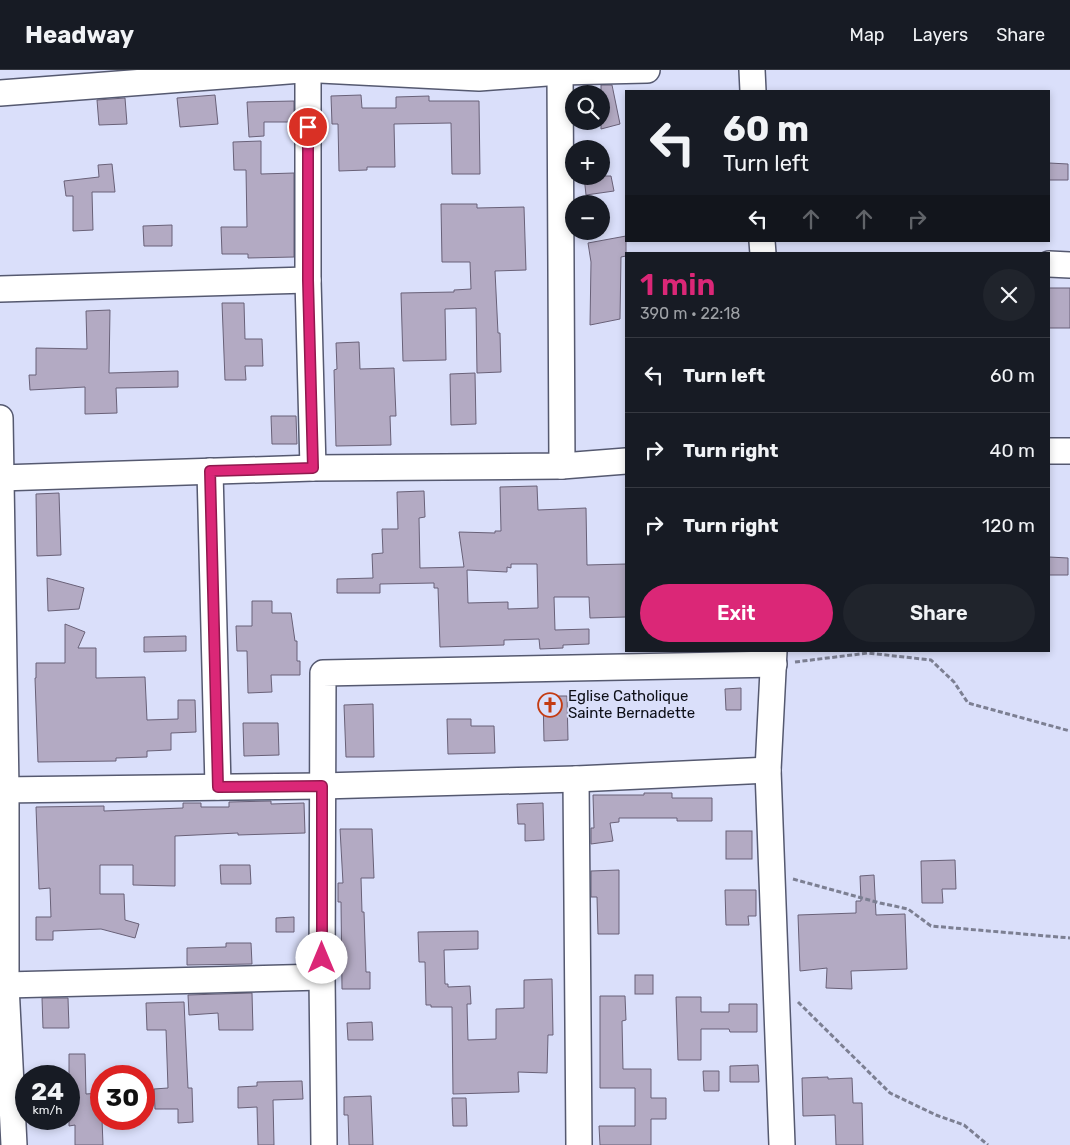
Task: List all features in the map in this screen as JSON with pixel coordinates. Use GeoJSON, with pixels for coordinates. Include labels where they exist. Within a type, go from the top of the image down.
{"type":"FeatureCollection","features":[{"type":"Feature","properties":{"kind":"street"},"geometry":{"type":"LineString","coordinates":[[0,93],[301,70]]}},
{"type":"Feature","properties":{"kind":"street"},"geometry":{"type":"LineString","coordinates":[[308,70],[308,280],[313,468]]}},
{"type":"Feature","properties":{"kind":"street"},"geometry":{"type":"LineString","coordinates":[[320,70],[479,78],[560,72],[647,70]]}},
{"type":"Feature","properties":{"kind":"street"},"geometry":{"type":"LineString","coordinates":[[752,70],[753,90]]}},
{"type":"Feature","properties":{"kind":"street"},"geometry":{"type":"LineString","coordinates":[[560,72],[562,466]]}},
{"type":"Feature","properties":{"kind":"street"},"geometry":{"type":"LineString","coordinates":[[1050,264],[1070,264]]}},
{"type":"Feature","properties":{"kind":"street"},"geometry":{"type":"LineString","coordinates":[[0,290],[308,280]]}},
{"type":"Feature","properties":{"kind":"street"},"geometry":{"type":"LineString","coordinates":[[0,418],[6,985],[14,1145]]}},
{"type":"Feature","properties":{"kind":"street"},"geometry":{"type":"LineString","coordinates":[[1050,451],[1070,452]]}},
{"type":"Feature","properties":{"kind":"street"},"geometry":{"type":"LineString","coordinates":[[0,478],[313,468],[562,466],[625,461]]}},
{"type":"Feature","properties":{"kind":"street"},"geometry":{"type":"LineString","coordinates":[[210,471],[218,787]]}},
{"type":"Feature","properties":{"kind":"street"},"geometry":{"type":"LineString","coordinates":[[324,1145],[322,977],[323,673],[774,658],[768,770],[782,1145]]}},
{"type":"Feature","properties":{"kind":"street"},"geometry":{"type":"LineString","coordinates":[[3,790],[322,786],[576,779],[768,770]]}},
{"type":"Feature","properties":{"kind":"street"},"geometry":{"type":"LineString","coordinates":[[576,779],[579,1145]]}},
{"type":"Feature","properties":{"kind":"street"},"geometry":{"type":"LineString","coordinates":[[6,985],[322,977]]}},
{"type":"Feature","properties":{"kind":"path"},"geometry":{"type":"LineString","coordinates":[[774,658],[868,653],[931,660],[954,682],[968,703],[1070,731]]}},
{"type":"Feature","properties":{"kind":"path"},"geometry":{"type":"LineString","coordinates":[[772,875],[798,879],[880,903],[908,909],[930,926],[1070,938]]}},
{"type":"Feature","properties":{"kind":"path"},"geometry":{"type":"LineString","coordinates":[[776,981],[890,1094],[936,1115],[964,1125],[988,1145]]}},
{"type":"Feature","properties":{"kind":"building"},"geometry":{"type":"Polygon","coordinates":[[[610,85],[612,85],[620,124],[610,127],[610,85]]]}},
{"type":"Feature","properties":{"kind":"building"},"geometry":{"type":"Polygon","coordinates":[[[215,95],[218,124],[180,127],[177,98],[215,95]]]}},
{"type":"Feature","properties":{"kind":"building"},"geometry":{"type":"Polygon","coordinates":[[[361,95],[362,108],[396,108],[396,97],[429,96],[429,101],[479,101],[480,174],[452,174],[451,123],[394,124],[395,167],[367,167],[367,170],[339,171],[338,124],[332,124],[331,96],[361,95]]]}},
{"type":"Feature","properties":{"kind":"building"},"geometry":{"type":"Polygon","coordinates":[[[125,98],[127,124],[99,125],[97,100],[125,98]]]}},
{"type":"Feature","properties":{"kind":"building"},"geometry":{"type":"Polygon","coordinates":[[[294,101],[294,122],[264,122],[264,136],[249,137],[247,102],[294,101]]]}},
{"type":"Feature","properties":{"kind":"building"},"geometry":{"type":"Polygon","coordinates":[[[261,141],[261,174],[294,173],[294,257],[248,258],[248,254],[222,254],[221,227],[247,227],[246,170],[234,170],[233,142],[261,141]]]}},
{"type":"Feature","properties":{"kind":"building"},"geometry":{"type":"Polygon","coordinates":[[[1050,163],[1068,164],[1068,180],[1050,180],[1050,163]]]}},
{"type":"Feature","properties":{"kind":"building"},"geometry":{"type":"Polygon","coordinates":[[[112,164],[115,192],[92,192],[93,230],[73,231],[73,196],[66,196],[64,181],[99,177],[98,165],[112,164]]]}},
{"type":"Feature","properties":{"kind":"building"},"geometry":{"type":"Polygon","coordinates":[[[611,176],[614,191],[586,195],[585,185],[610,185],[611,176]]]}},
{"type":"Feature","properties":{"kind":"building"},"geometry":{"type":"Polygon","coordinates":[[[441,204],[477,204],[477,208],[524,207],[526,270],[495,271],[501,372],[477,373],[476,308],[445,309],[446,360],[403,361],[401,293],[454,292],[454,290],[471,289],[470,262],[442,262],[441,204]]]}},
{"type":"Feature","properties":{"kind":"building"},"geometry":{"type":"Polygon","coordinates":[[[172,225],[172,246],[144,246],[143,226],[172,225]]]}},
{"type":"Feature","properties":{"kind":"building"},"geometry":{"type":"Polygon","coordinates":[[[625,236],[626,252],[625,256],[621,257],[620,319],[590,325],[591,262],[588,243],[625,236]]]}},
{"type":"Feature","properties":{"kind":"building"},"geometry":{"type":"Polygon","coordinates":[[[1050,288],[1070,288],[1070,328],[1050,328],[1050,288]]]}},
{"type":"Feature","properties":{"kind":"building"},"geometry":{"type":"Polygon","coordinates":[[[222,303],[244,303],[245,339],[262,339],[263,366],[245,366],[246,380],[225,380],[222,303]]]}},
{"type":"Feature","properties":{"kind":"building"},"geometry":{"type":"Polygon","coordinates":[[[110,310],[109,373],[178,371],[178,387],[116,388],[117,413],[85,414],[85,387],[30,390],[29,375],[36,375],[36,348],[87,349],[86,311],[110,310]]]}},
{"type":"Feature","properties":{"kind":"building"},"geometry":{"type":"Polygon","coordinates":[[[359,342],[360,369],[394,368],[396,416],[390,416],[391,445],[336,446],[334,370],[337,369],[336,343],[359,342]]]}},
{"type":"Feature","properties":{"kind":"building"},"geometry":{"type":"Polygon","coordinates":[[[475,373],[476,424],[451,425],[450,374],[475,373]]]}},
{"type":"Feature","properties":{"kind":"building"},"geometry":{"type":"Polygon","coordinates":[[[271,416],[296,416],[297,444],[272,444],[271,416]]]}},
{"type":"Feature","properties":{"kind":"building"},"geometry":{"type":"Polygon","coordinates":[[[537,486],[538,510],[586,508],[587,565],[625,564],[625,617],[590,618],[589,597],[554,597],[555,630],[589,629],[589,644],[563,645],[563,648],[540,649],[539,639],[504,640],[504,645],[440,647],[438,588],[434,588],[434,583],[380,584],[380,593],[337,593],[337,579],[373,578],[372,554],[383,553],[382,529],[398,529],[397,492],[424,491],[425,517],[419,518],[420,568],[464,567],[459,532],[495,533],[495,531],[501,531],[500,487],[537,486]],[[511,564],[511,568],[507,567],[507,572],[467,570],[468,603],[508,602],[508,609],[538,608],[537,564],[511,564]]]}},
{"type":"Feature","properties":{"kind":"building"},"geometry":{"type":"Polygon","coordinates":[[[59,493],[61,555],[37,556],[36,494],[59,493]]]}},
{"type":"Feature","properties":{"kind":"building"},"geometry":{"type":"Polygon","coordinates":[[[1050,557],[1068,558],[1068,575],[1050,575],[1050,557]]]}},
{"type":"Feature","properties":{"kind":"building"},"geometry":{"type":"Polygon","coordinates":[[[47,578],[84,588],[79,609],[48,611],[47,578]]]}},
{"type":"Feature","properties":{"kind":"building"},"geometry":{"type":"Polygon","coordinates":[[[252,601],[272,601],[272,613],[291,613],[295,641],[297,641],[297,661],[300,661],[300,675],[271,675],[272,692],[248,693],[247,651],[237,651],[236,626],[252,626],[252,601]]]}},
{"type":"Feature","properties":{"kind":"building"},"geometry":{"type":"Polygon","coordinates":[[[65,624],[85,632],[78,648],[96,648],[96,678],[145,677],[147,720],[178,719],[178,700],[195,700],[196,732],[171,733],[171,750],[147,751],[147,757],[116,758],[116,761],[38,762],[36,663],[65,663],[65,624]]]}},
{"type":"Feature","properties":{"kind":"building"},"geometry":{"type":"Polygon","coordinates":[[[186,636],[186,651],[144,652],[144,637],[186,636]]]}},
{"type":"Feature","properties":{"kind":"building"},"geometry":{"type":"Polygon","coordinates":[[[741,688],[741,710],[726,710],[725,689],[741,688]]]}},
{"type":"Feature","properties":{"kind":"building"},"geometry":{"type":"Polygon","coordinates":[[[543,696],[567,696],[568,740],[544,741],[543,696]]]}},
{"type":"Feature","properties":{"kind":"building"},"geometry":{"type":"Polygon","coordinates":[[[373,704],[374,757],[346,757],[344,705],[373,704]]]}},
{"type":"Feature","properties":{"kind":"building"},"geometry":{"type":"Polygon","coordinates":[[[447,719],[471,719],[471,726],[494,726],[495,753],[448,754],[447,719]]]}},
{"type":"Feature","properties":{"kind":"building"},"geometry":{"type":"Polygon","coordinates":[[[243,723],[278,723],[279,755],[244,756],[243,723]]]}},
{"type":"Feature","properties":{"kind":"building"},"geometry":{"type":"Polygon","coordinates":[[[644,793],[672,793],[672,798],[712,798],[712,821],[677,821],[677,818],[619,818],[619,822],[610,823],[613,841],[591,844],[591,828],[594,828],[593,795],[644,795],[644,793]]]}},
{"type":"Feature","properties":{"kind":"building"},"geometry":{"type":"Polygon","coordinates":[[[271,801],[271,804],[304,803],[305,833],[238,835],[238,833],[175,836],[175,886],[133,885],[133,865],[100,865],[100,894],[124,894],[125,920],[139,924],[135,938],[101,929],[53,931],[53,940],[36,940],[36,917],[51,917],[50,888],[39,889],[36,807],[104,806],[104,811],[183,808],[183,803],[201,803],[201,807],[229,807],[229,802],[271,801]]]}},
{"type":"Feature","properties":{"kind":"building"},"geometry":{"type":"Polygon","coordinates":[[[543,803],[544,840],[525,841],[525,824],[518,824],[517,804],[543,803]]]}},
{"type":"Feature","properties":{"kind":"building"},"geometry":{"type":"Polygon","coordinates":[[[340,829],[372,829],[374,878],[361,878],[366,972],[370,972],[370,989],[342,989],[341,902],[338,902],[338,883],[343,883],[340,829]]]}},
{"type":"Feature","properties":{"kind":"building"},"geometry":{"type":"Polygon","coordinates":[[[726,831],[752,831],[752,859],[726,859],[726,831]]]}},
{"type":"Feature","properties":{"kind":"building"},"geometry":{"type":"Polygon","coordinates":[[[955,860],[956,889],[942,889],[943,903],[922,903],[921,861],[955,860]]]}},
{"type":"Feature","properties":{"kind":"building"},"geometry":{"type":"Polygon","coordinates":[[[220,865],[250,865],[251,884],[221,884],[220,865]]]}},
{"type":"Feature","properties":{"kind":"building"},"geometry":{"type":"Polygon","coordinates":[[[619,870],[619,934],[598,934],[597,897],[591,897],[591,871],[619,870]]]}},
{"type":"Feature","properties":{"kind":"building"},"geometry":{"type":"Polygon","coordinates":[[[874,875],[876,915],[905,914],[907,969],[851,971],[852,989],[826,988],[827,968],[800,971],[798,915],[856,913],[856,901],[861,901],[860,876],[874,875]]]}},
{"type":"Feature","properties":{"kind":"building"},"geometry":{"type":"Polygon","coordinates":[[[725,890],[756,890],[756,916],[748,916],[749,925],[726,925],[725,890]]]}},
{"type":"Feature","properties":{"kind":"building"},"geometry":{"type":"Polygon","coordinates":[[[294,917],[294,932],[276,932],[276,918],[294,917]]]}},
{"type":"Feature","properties":{"kind":"building"},"geometry":{"type":"Polygon","coordinates":[[[478,931],[478,949],[444,950],[445,984],[448,984],[448,987],[470,986],[471,1004],[467,1004],[468,1040],[496,1039],[496,1009],[524,1008],[524,980],[552,979],[553,1035],[548,1035],[547,1073],[518,1072],[519,1092],[453,1094],[452,1007],[431,1007],[431,1005],[426,1005],[425,962],[419,962],[418,932],[478,931]]]}},
{"type":"Feature","properties":{"kind":"building"},"geometry":{"type":"Polygon","coordinates":[[[226,943],[251,943],[252,964],[187,965],[187,948],[226,947],[226,943]]]}},
{"type":"Feature","properties":{"kind":"building"},"geometry":{"type":"Polygon","coordinates":[[[635,975],[653,975],[653,994],[635,994],[635,975]]]}},
{"type":"Feature","properties":{"kind":"building"},"geometry":{"type":"Polygon","coordinates":[[[252,993],[253,1030],[219,1030],[218,1013],[189,1015],[188,995],[252,993]]]}},
{"type":"Feature","properties":{"kind":"building"},"geometry":{"type":"Polygon","coordinates":[[[600,996],[625,996],[626,1020],[622,1021],[623,1069],[651,1069],[651,1098],[666,1098],[666,1119],[651,1119],[651,1145],[600,1145],[599,1126],[635,1126],[635,1088],[600,1088],[600,996]]]}},
{"type":"Feature","properties":{"kind":"building"},"geometry":{"type":"Polygon","coordinates":[[[676,997],[701,997],[701,1012],[729,1012],[729,1004],[757,1004],[757,1032],[701,1029],[701,1060],[678,1060],[676,997]]]}},
{"type":"Feature","properties":{"kind":"building"},"geometry":{"type":"Polygon","coordinates":[[[42,998],[68,998],[69,1028],[43,1028],[42,998]]]}},
{"type":"Feature","properties":{"kind":"building"},"geometry":{"type":"Polygon","coordinates":[[[184,1002],[188,1088],[192,1088],[193,1122],[178,1123],[178,1109],[155,1109],[155,1089],[168,1088],[166,1030],[147,1030],[146,1003],[184,1002]]]}},
{"type":"Feature","properties":{"kind":"building"},"geometry":{"type":"Polygon","coordinates":[[[372,1022],[373,1040],[348,1040],[347,1023],[372,1022]]]}},
{"type":"Feature","properties":{"kind":"building"},"geometry":{"type":"Polygon","coordinates":[[[69,1054],[85,1054],[86,1094],[90,1094],[90,1130],[102,1130],[103,1145],[75,1145],[75,1130],[80,1130],[80,1065],[69,1065],[69,1054]]]}},
{"type":"Feature","properties":{"kind":"building"},"geometry":{"type":"Polygon","coordinates":[[[758,1065],[759,1082],[730,1082],[730,1066],[758,1065]]]}},
{"type":"Feature","properties":{"kind":"building"},"geometry":{"type":"Polygon","coordinates":[[[703,1071],[719,1071],[719,1091],[704,1091],[703,1071]]]}},
{"type":"Feature","properties":{"kind":"building"},"geometry":{"type":"Polygon","coordinates":[[[828,1077],[828,1079],[852,1078],[853,1103],[862,1103],[863,1145],[836,1145],[835,1115],[803,1116],[802,1078],[828,1077]]]}},
{"type":"Feature","properties":{"kind":"building"},"geometry":{"type":"Polygon","coordinates":[[[302,1081],[303,1099],[273,1100],[274,1145],[258,1145],[257,1107],[238,1108],[238,1087],[257,1086],[257,1082],[302,1081]]]}},
{"type":"Feature","properties":{"kind":"building"},"geometry":{"type":"Polygon","coordinates":[[[371,1096],[373,1145],[349,1145],[348,1115],[344,1115],[344,1097],[371,1096]]]}},
{"type":"Feature","properties":{"kind":"building"},"geometry":{"type":"Polygon","coordinates":[[[452,1098],[466,1098],[467,1126],[453,1126],[452,1098]]]}},
{"type":"Feature","properties":{"kind":"place","name":"Eglise Catholique Sainte Bernadette"},"geometry":{"type":"Point","coordinates":[550,705]}},
{"type":"Feature","properties":{"kind":"route"},"geometry":{"type":"LineString","coordinates":[[308,127],[308,280],[313,468],[210,471],[218,787],[322,786],[322,958]]}}]}
